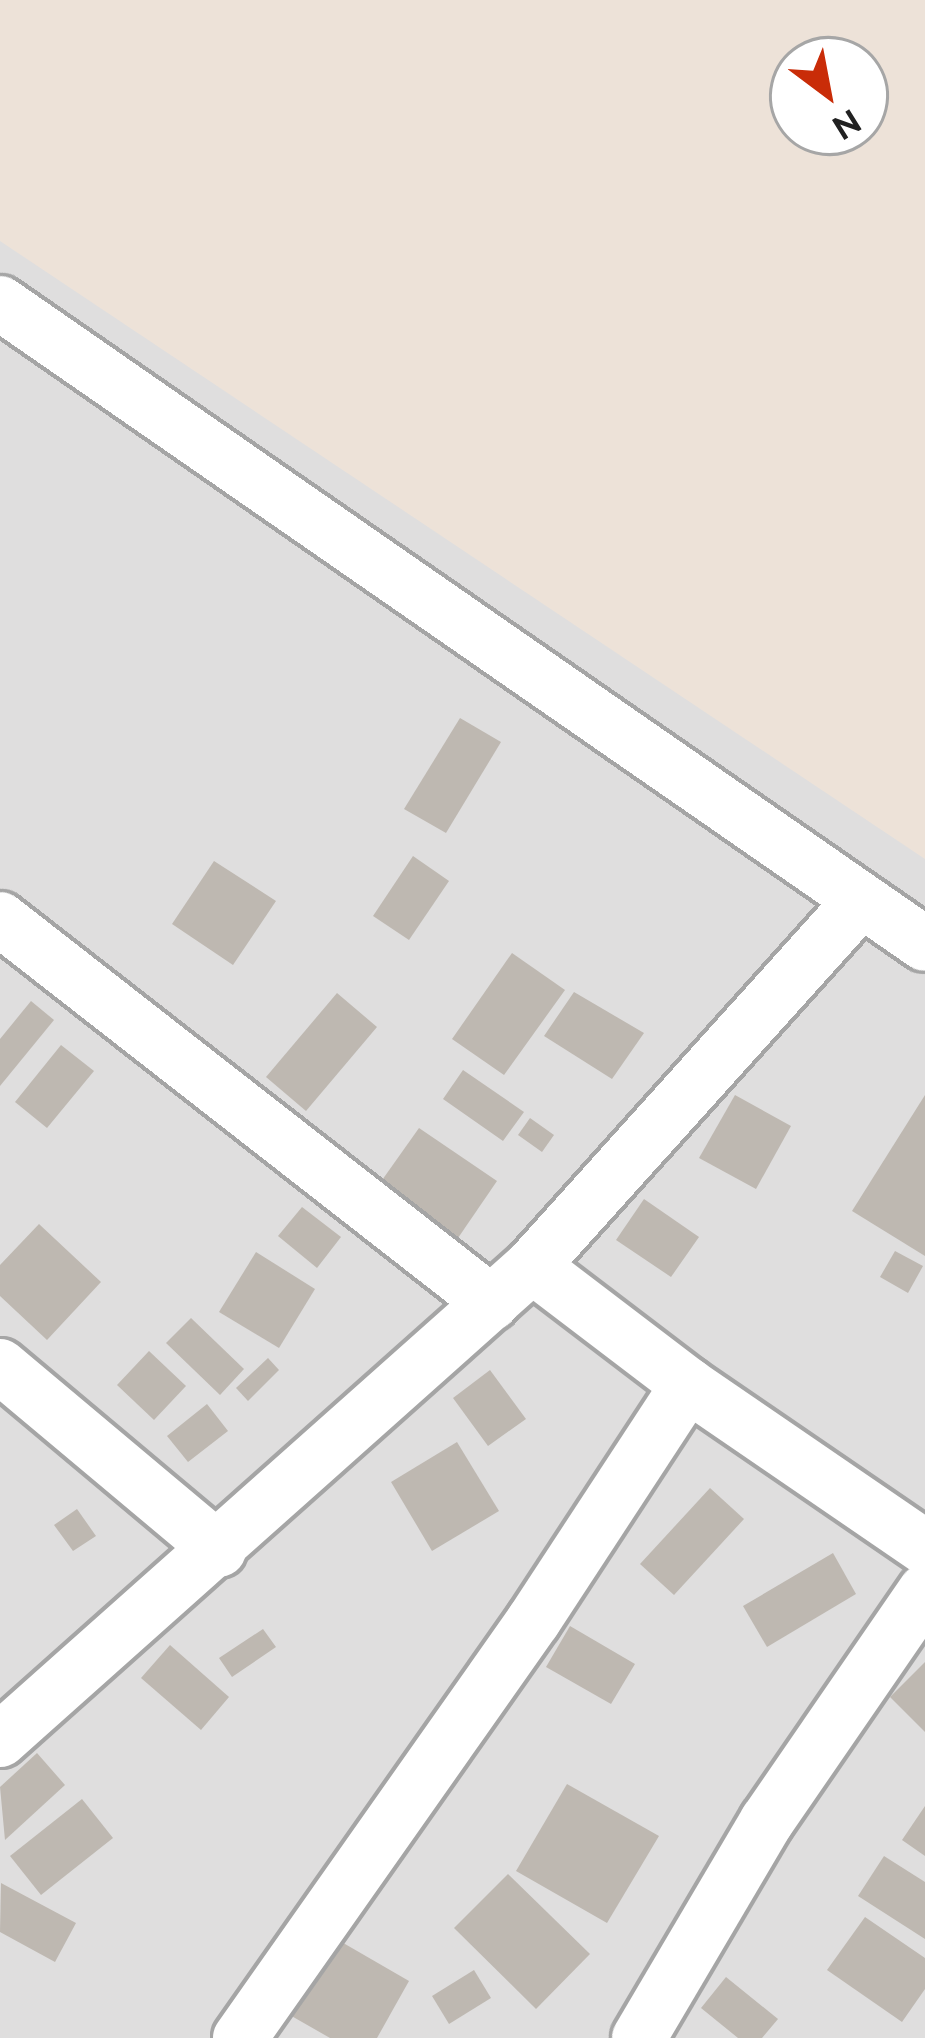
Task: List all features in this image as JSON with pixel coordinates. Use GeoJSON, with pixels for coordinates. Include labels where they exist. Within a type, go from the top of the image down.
{"type":"FeatureCollection","features":[{"type":"Feature","properties":{"kind":"street"},"geometry":{"type":"LineString","coordinates":[[2,310],[925,944]]}},
{"type":"Feature","properties":{"kind":"street"},"geometry":{"type":"LineString","coordinates":[[0,1740],[219,1550],[532,1266],[861,900]]}},
{"type":"Feature","properties":{"kind":"street"},"geometry":{"type":"LineString","coordinates":[[0,920],[492,1303]]}},
{"type":"Feature","properties":{"kind":"street"},"geometry":{"type":"LineString","coordinates":[[532,1266],[688,1385],[925,1547]]}},
{"type":"Feature","properties":{"kind":"street"},"geometry":{"type":"LineString","coordinates":[[0,1366],[219,1550]]}},
{"type":"Feature","properties":{"kind":"street"},"geometry":{"type":"LineString","coordinates":[[240,2038],[534,1620],[688,1385]]}},
{"type":"Feature","properties":{"kind":"street"},"geometry":{"type":"LineString","coordinates":[[639,2038],[767,1821],[925,1591]]}},
{"type":"Feature","properties":{"kind":"shaded area"},"geometry":{"type":"Polygon","coordinates":[[[0,0],[925,0],[925,2038],[0,2038],[0,0]]]}},
{"type":"Feature","properties":{"kind":"shaded area"},"geometry":{"type":"Polygon","coordinates":[[[0,0],[925,0],[925,859],[0,241],[0,0]]]}},
{"type":"Feature","properties":{"kind":"building"},"geometry":{"type":"Polygon","coordinates":[[[460,718],[501,742],[446,833],[404,809],[460,718]]]}},
{"type":"Feature","properties":{"kind":"building"},"geometry":{"type":"Polygon","coordinates":[[[413,856],[449,881],[409,940],[373,916],[413,856]]]}},
{"type":"Feature","properties":{"kind":"building"},"geometry":{"type":"Polygon","coordinates":[[[214,861],[276,901],[233,965],[172,924],[214,861]]]}},
{"type":"Feature","properties":{"kind":"building"},"geometry":{"type":"Polygon","coordinates":[[[512,953],[565,990],[504,1075],[452,1039],[512,953]]]}},
{"type":"Feature","properties":{"kind":"building"},"geometry":{"type":"Polygon","coordinates":[[[574,992],[644,1033],[612,1079],[544,1036],[574,992]]]}},
{"type":"Feature","properties":{"kind":"building"},"geometry":{"type":"Polygon","coordinates":[[[337,993],[377,1027],[306,1111],[266,1077],[337,993]]]}},
{"type":"Feature","properties":{"kind":"building"},"geometry":{"type":"Polygon","coordinates":[[[31,1001],[54,1020],[0,1086],[0,1039],[31,1001]]]}},
{"type":"Feature","properties":{"kind":"building"},"geometry":{"type":"Polygon","coordinates":[[[61,1045],[94,1071],[47,1128],[15,1102],[61,1045]]]}},
{"type":"Feature","properties":{"kind":"building"},"geometry":{"type":"Polygon","coordinates":[[[463,1070],[524,1112],[503,1141],[443,1099],[463,1070]]]}},
{"type":"Feature","properties":{"kind":"building"},"geometry":{"type":"Polygon","coordinates":[[[735,1095],[791,1126],[756,1189],[699,1158],[735,1095]]]}},
{"type":"Feature","properties":{"kind":"building"},"geometry":{"type":"Polygon","coordinates":[[[925,1095],[925,1256],[852,1211],[925,1095]]]}},
{"type":"Feature","properties":{"kind":"building"},"geometry":{"type":"Polygon","coordinates":[[[530,1118],[554,1135],[542,1152],[518,1135],[530,1118]]]}},
{"type":"Feature","properties":{"kind":"building"},"geometry":{"type":"Polygon","coordinates":[[[419,1128],[497,1181],[458,1238],[380,1183],[419,1128]]]}},
{"type":"Feature","properties":{"kind":"building"},"geometry":{"type":"Polygon","coordinates":[[[644,1199],[699,1237],[671,1277],[616,1240],[644,1199]]]}},
{"type":"Feature","properties":{"kind":"building"},"geometry":{"type":"Polygon","coordinates":[[[302,1207],[341,1237],[317,1268],[278,1236],[302,1207]]]}},
{"type":"Feature","properties":{"kind":"building"},"geometry":{"type":"Polygon","coordinates":[[[39,1224],[101,1282],[47,1340],[0,1296],[0,1265],[39,1224]]]}},
{"type":"Feature","properties":{"kind":"building"},"geometry":{"type":"Polygon","coordinates":[[[895,1251],[923,1266],[908,1293],[880,1277],[895,1251]]]}},
{"type":"Feature","properties":{"kind":"building"},"geometry":{"type":"Polygon","coordinates":[[[256,1252],[315,1289],[279,1348],[219,1312],[256,1252]]]}},
{"type":"Feature","properties":{"kind":"building"},"geometry":{"type":"Polygon","coordinates":[[[191,1318],[244,1369],[220,1395],[166,1343],[191,1318]]]}},
{"type":"Feature","properties":{"kind":"building"},"geometry":{"type":"Polygon","coordinates":[[[149,1351],[186,1386],[154,1420],[117,1385],[149,1351]]]}},
{"type":"Feature","properties":{"kind":"building"},"geometry":{"type":"Polygon","coordinates":[[[268,1358],[279,1370],[248,1401],[236,1388],[268,1358]]]}},
{"type":"Feature","properties":{"kind":"building"},"geometry":{"type":"Polygon","coordinates":[[[490,1370],[526,1419],[488,1446],[453,1398],[490,1370]]]}},
{"type":"Feature","properties":{"kind":"building"},"geometry":{"type":"Polygon","coordinates":[[[207,1404],[228,1431],[188,1462],[167,1436],[207,1404]]]}},
{"type":"Feature","properties":{"kind":"building"},"geometry":{"type":"Polygon","coordinates":[[[457,1442],[499,1511],[432,1551],[391,1482],[457,1442]]]}},
{"type":"Feature","properties":{"kind":"building"},"geometry":{"type":"Polygon","coordinates":[[[710,1488],[744,1519],[674,1595],[640,1564],[710,1488]]]}},
{"type":"Feature","properties":{"kind":"building"},"geometry":{"type":"Polygon","coordinates":[[[77,1509],[96,1536],[73,1551],[54,1525],[77,1509]]]}},
{"type":"Feature","properties":{"kind":"building"},"geometry":{"type":"Polygon","coordinates":[[[833,1553],[856,1594],[767,1647],[743,1606],[833,1553]]]}},
{"type":"Feature","properties":{"kind":"building"},"geometry":{"type":"Polygon","coordinates":[[[570,1626],[635,1664],[611,1704],[546,1667],[570,1626]]]}},
{"type":"Feature","properties":{"kind":"building"},"geometry":{"type":"Polygon","coordinates":[[[263,1629],[276,1647],[232,1677],[219,1658],[263,1629]]]}},
{"type":"Feature","properties":{"kind":"building"},"geometry":{"type":"Polygon","coordinates":[[[170,1645],[229,1697],[201,1730],[141,1678],[170,1645]]]}},
{"type":"Feature","properties":{"kind":"building"},"geometry":{"type":"Polygon","coordinates":[[[925,1662],[925,1732],[890,1697],[925,1662]]]}},
{"type":"Feature","properties":{"kind":"building"},"geometry":{"type":"Polygon","coordinates":[[[37,1753],[65,1785],[5,1840],[0,1787],[37,1753]]]}},
{"type":"Feature","properties":{"kind":"building"},"geometry":{"type":"Polygon","coordinates":[[[567,1784],[659,1836],[607,1923],[516,1871],[567,1784]]]}},
{"type":"Feature","properties":{"kind":"building"},"geometry":{"type":"Polygon","coordinates":[[[82,1799],[113,1838],[41,1895],[10,1856],[82,1799]]]}},
{"type":"Feature","properties":{"kind":"building"},"geometry":{"type":"Polygon","coordinates":[[[925,1806],[925,1856],[902,1840],[925,1806]]]}},
{"type":"Feature","properties":{"kind":"building"},"geometry":{"type":"Polygon","coordinates":[[[884,1856],[925,1882],[925,1939],[858,1896],[884,1856]]]}},
{"type":"Feature","properties":{"kind":"building"},"geometry":{"type":"Polygon","coordinates":[[[508,1874],[590,1954],[536,2009],[454,1928],[508,1874]]]}},
{"type":"Feature","properties":{"kind":"building"},"geometry":{"type":"Polygon","coordinates":[[[1,1883],[76,1923],[55,1962],[0,1932],[1,1883]]]}},
{"type":"Feature","properties":{"kind":"building"},"geometry":{"type":"Polygon","coordinates":[[[865,1917],[925,1958],[925,1989],[902,2022],[827,1970],[865,1917]]]}},
{"type":"Feature","properties":{"kind":"building"},"geometry":{"type":"Polygon","coordinates":[[[326,1933],[409,1981],[377,2038],[330,2038],[281,2010],[326,1933]]]}},
{"type":"Feature","properties":{"kind":"building"},"geometry":{"type":"Polygon","coordinates":[[[474,1970],[491,1998],[449,2024],[432,1996],[474,1970]]]}},
{"type":"Feature","properties":{"kind":"building"},"geometry":{"type":"Polygon","coordinates":[[[726,1977],[778,2019],[762,2038],[738,2038],[701,2008],[726,1977]]]}}]}
